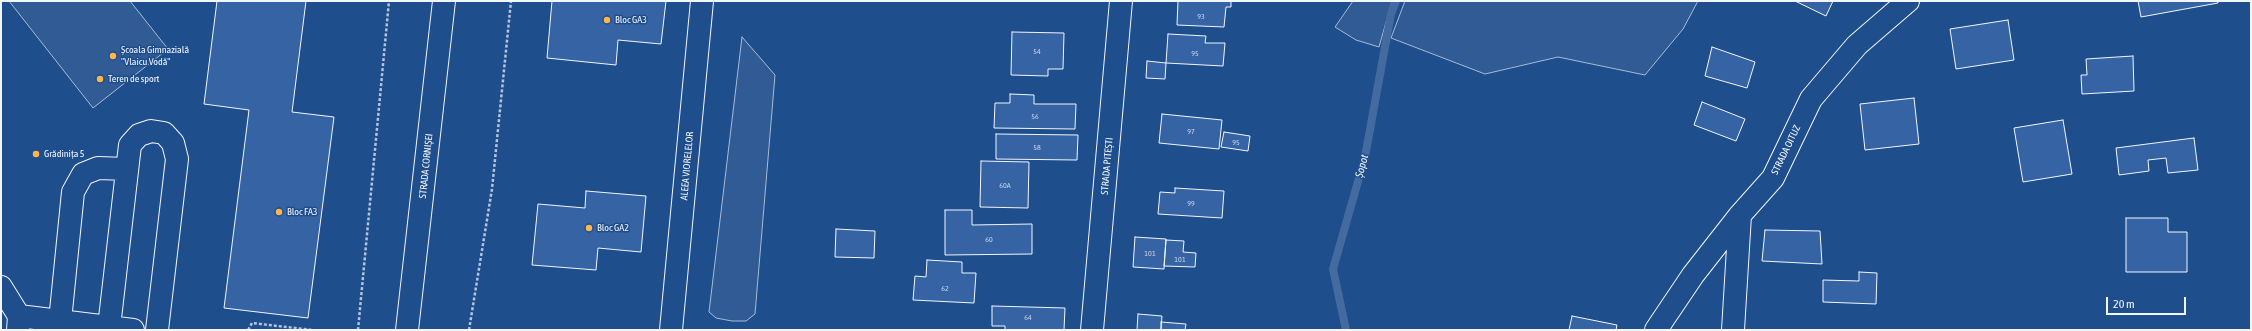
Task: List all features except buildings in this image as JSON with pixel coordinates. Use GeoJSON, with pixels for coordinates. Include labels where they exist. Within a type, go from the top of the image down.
{"type":"FeatureCollection","features":[{"type":"Feature","properties":{"kind":"street","name":"STRADA CORNIȘEI"},"geometry":{"type":"LineString","coordinates":[[407,330],[444,1]]}},
{"type":"Feature","properties":{"kind":"street","name":"ALEEA VIORELELOR"},"geometry":{"type":"LineString","coordinates":[[671,330],[702,1]]}},
{"type":"Feature","properties":{"kind":"street","name":"STRADA PITEȘTI"},"geometry":{"type":"LineString","coordinates":[[1092,330],[1121,1]]}},
{"type":"Feature","properties":{"kind":"street","name":"STRADA OITUZ"},"geometry":{"type":"LineString","coordinates":[[1656,330],[1693,274],[1773,178],[1811,99],[1857,45],[1908,1]]}},
{"type":"Feature","properties":{"kind":"street"},"geometry":{"type":"LineString","coordinates":[[109,327],[130,145],[139,135],[151,131],[164,133],[174,144],[177,158],[157,330]]}},
{"type":"Feature","properties":{"kind":"street"},"geometry":{"type":"LineString","coordinates":[[60,321],[73,192],[83,174],[98,168],[128,169]]}},
{"type":"Feature","properties":{"kind":"street"},"geometry":{"type":"LineString","coordinates":[[1733,330],[1740,216]]}},
{"type":"Feature","properties":{"kind":"street"},"geometry":{"type":"LineString","coordinates":[[1,287],[18,323],[60,321],[134,330]]}},
{"type":"Feature","properties":{"kind":"path"},"geometry":{"type":"LineString","coordinates":[[358,330],[389,1]]}},
{"type":"Feature","properties":{"kind":"path"},"geometry":{"type":"LineString","coordinates":[[469,330],[492,189],[511,1]]}},
{"type":"Feature","properties":{"kind":"path"},"geometry":{"type":"LineString","coordinates":[[248,330],[252,323],[312,330]]}},
{"type":"Feature","properties":{"kind":"shaded area","name":"Teren de sport"},"geometry":{"type":"Polygon","coordinates":[[[9,1],[130,1],[168,49],[93,108],[9,1]]]}},
{"type":"Feature","properties":{"kind":"shaded area"},"geometry":{"type":"Polygon","coordinates":[[[1353,1],[1392,1],[1379,47],[1356,40],[1335,27],[1353,1]]]}},
{"type":"Feature","properties":{"kind":"shaded area"},"geometry":{"type":"Polygon","coordinates":[[[1405,1],[1698,1],[1683,29],[1645,75],[1558,57],[1485,74],[1391,38],[1405,1]]]}},
{"type":"Feature","properties":{"kind":"shaded area"},"geometry":{"type":"Polygon","coordinates":[[[742,37],[775,75],[755,314],[746,321],[732,321],[716,318],[709,312],[742,37]]]}},
{"type":"Feature","properties":{"kind":"waterway","name":"Șopot"},"geometry":{"type":"LineString","coordinates":[[1346,330],[1333,269],[1365,157],[1391,14],[1396,1]]}},
{"type":"Feature","properties":{"kind":"place","name":"Bloc GA3"},"geometry":{"type":"Point","coordinates":[607,20]}},
{"type":"Feature","properties":{"kind":"place","name":"Școala Gimnazială \"Vlaicu Vodă\""},"geometry":{"type":"Point","coordinates":[113,56]}},
{"type":"Feature","properties":{"kind":"place","name":"Teren de sport"},"geometry":{"type":"Point","coordinates":[100,79]}},
{"type":"Feature","properties":{"kind":"place","name":"Grădinița 5"},"geometry":{"type":"Point","coordinates":[36,154]}},
{"type":"Feature","properties":{"kind":"place","name":"Bloc FA3"},"geometry":{"type":"Point","coordinates":[279,212]}},
{"type":"Feature","properties":{"kind":"place","name":"Bloc GA2"},"geometry":{"type":"Point","coordinates":[589,228]}}]}
